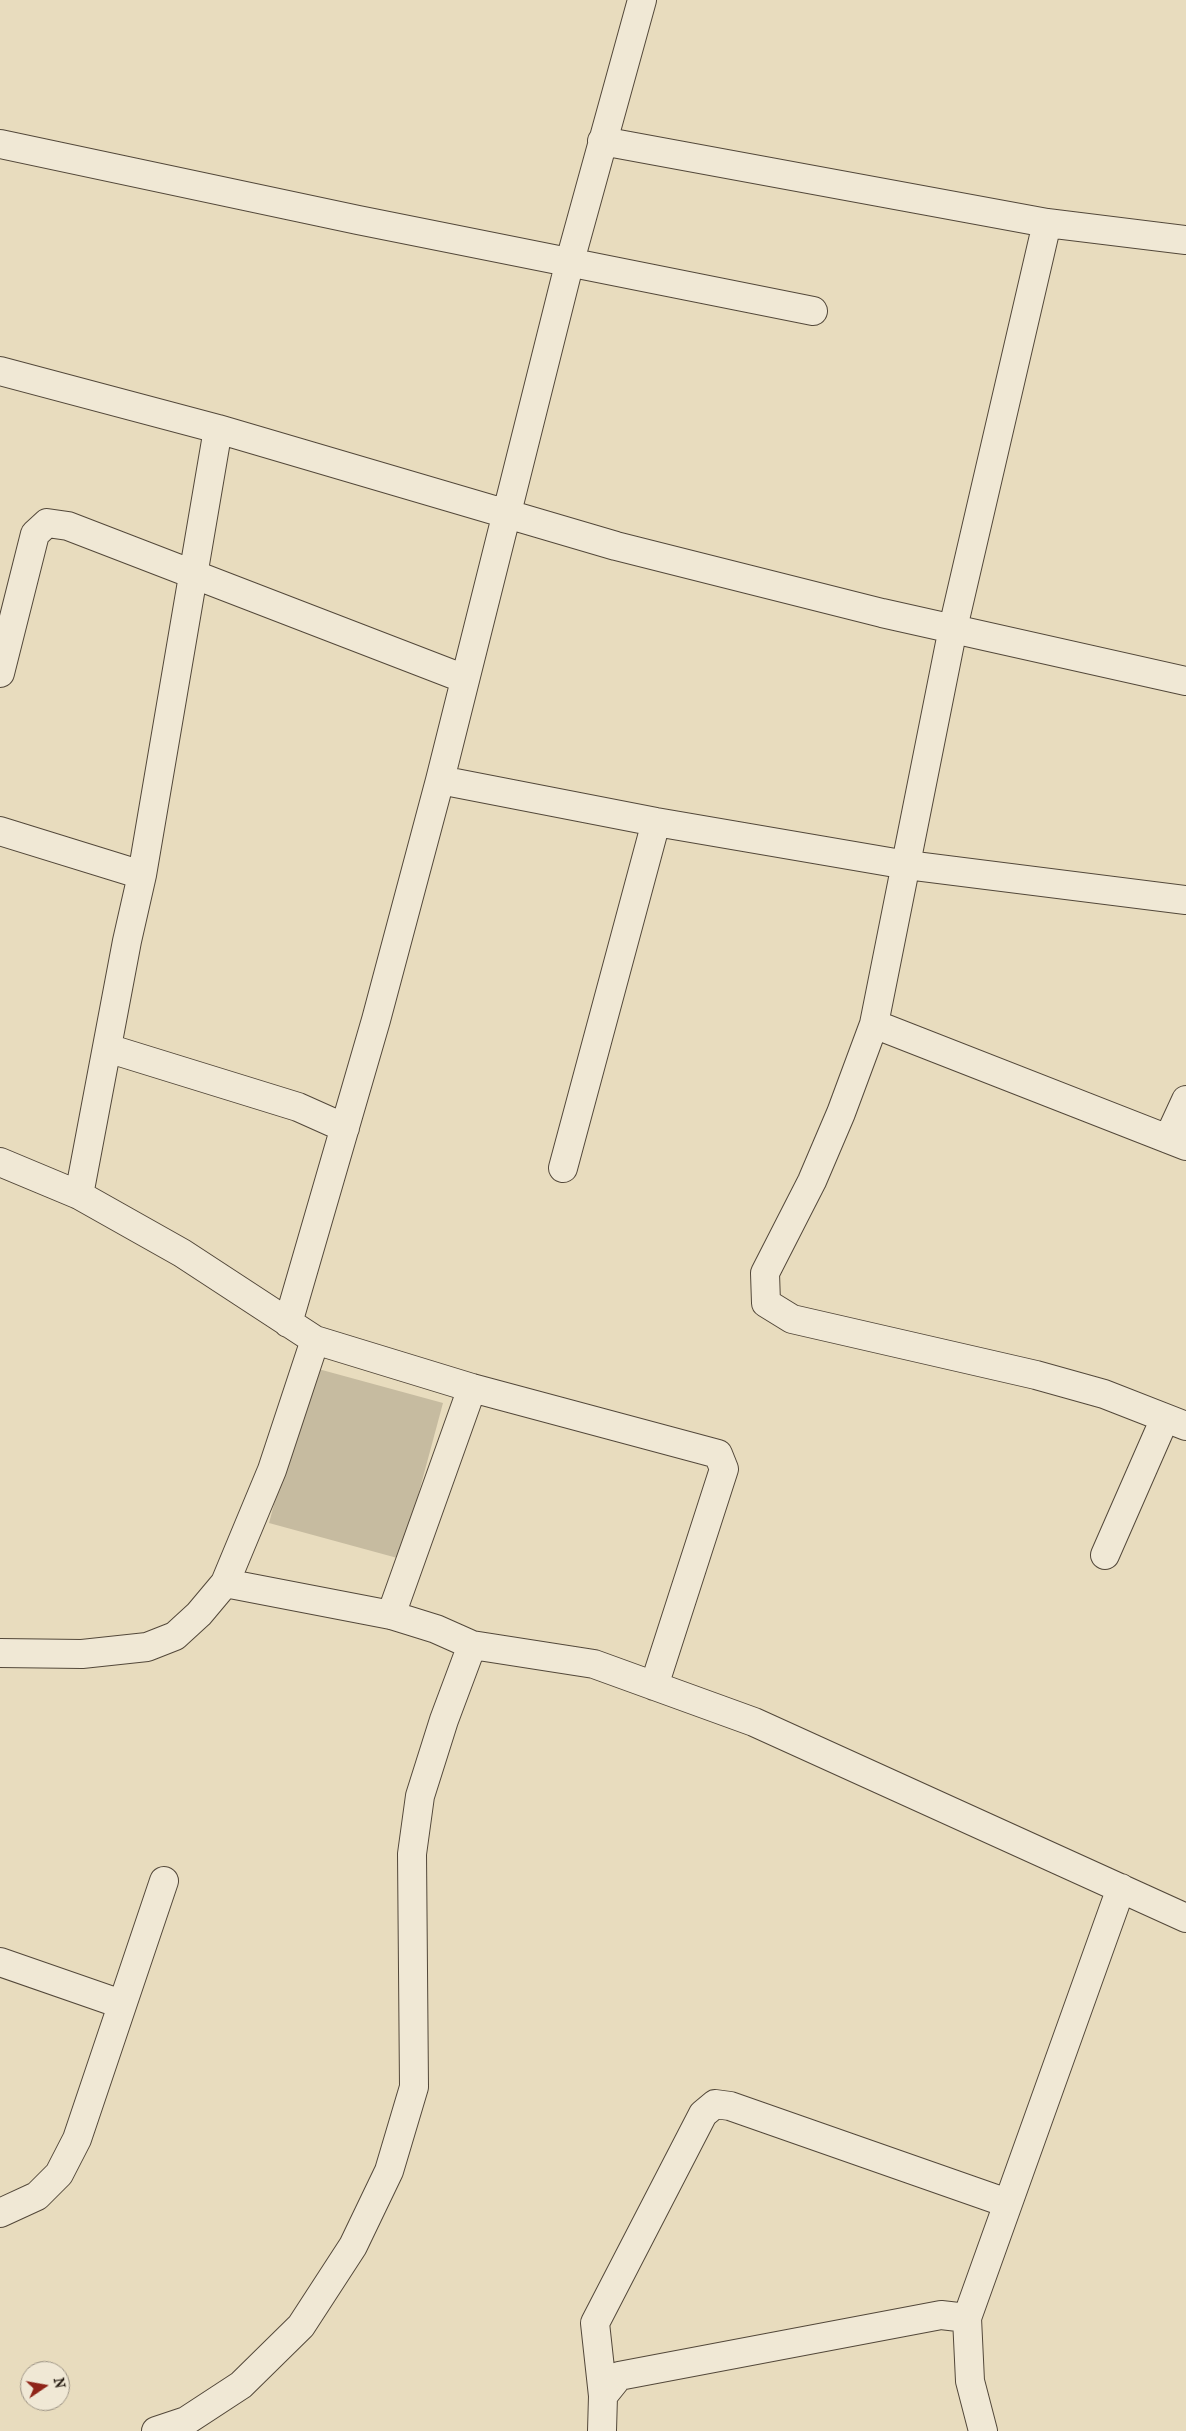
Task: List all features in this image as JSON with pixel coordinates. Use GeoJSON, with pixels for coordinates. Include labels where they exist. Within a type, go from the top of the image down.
{"type":"FeatureCollection","features":[{"type":"Feature","properties":{"kind":"street"},"geometry":{"type":"LineString","coordinates":[[288,1323],[376,1020],[440,780],[570,261],[642,0]]}},
{"type":"Feature","properties":{"kind":"street"},"geometry":{"type":"LineString","coordinates":[[602,141],[1047,223],[1186,240]]}},
{"type":"Feature","properties":{"kind":"street"},"geometry":{"type":"LineString","coordinates":[[0,144],[358,220],[812,311]]}},
{"type":"Feature","properties":{"kind":"street"},"geometry":{"type":"LineString","coordinates":[[1047,223],[953,628],[874,1024],[841,1113],[812,1181],[765,1273],[766,1302],[792,1319],[1036,1375],[1104,1394],[1176,1422],[1105,1555]]}},
{"type":"Feature","properties":{"kind":"street"},"geometry":{"type":"LineString","coordinates":[[0,370],[218,429],[616,546],[882,613],[1186,681]]}},
{"type":"Feature","properties":{"kind":"street"},"geometry":{"type":"LineString","coordinates":[[79,1195],[142,875],[218,429]]}},
{"type":"Feature","properties":{"kind":"street"},"geometry":{"type":"LineString","coordinates":[[0,673],[35,534],[47,523],[68,526],[194,573],[465,679]]}},
{"type":"Feature","properties":{"kind":"street"},"geometry":{"type":"LineString","coordinates":[[440,780],[656,822],[906,865],[1186,900]]}},
{"type":"Feature","properties":{"kind":"street"},"geometry":{"type":"LineString","coordinates":[[563,1168],[656,822]]}},
{"type":"Feature","properties":{"kind":"street"},"geometry":{"type":"LineString","coordinates":[[0,831],[142,875]]}},
{"type":"Feature","properties":{"kind":"street"},"geometry":{"type":"LineString","coordinates":[[874,1024],[1177,1142],[1186,1100]]}},
{"type":"Feature","properties":{"kind":"street"},"geometry":{"type":"LineString","coordinates":[[107,1048],[298,1107],[345,1128]]}},
{"type":"Feature","properties":{"kind":"street"},"geometry":{"type":"LineString","coordinates":[[0,1162],[79,1195],[182,1253],[314,1340],[472,1388],[718,1454],[724,1469],[654,1686]]}},
{"type":"Feature","properties":{"kind":"street"},"geometry":{"type":"LineString","coordinates":[[0,1653],[82,1654],[147,1647],[175,1636],[199,1614],[225,1583],[272,1470],[314,1340]]}},
{"type":"Feature","properties":{"kind":"street"},"geometry":{"type":"LineString","coordinates":[[391,1615],[472,1388]]}},
{"type":"Feature","properties":{"kind":"street"},"geometry":{"type":"LineString","coordinates":[[225,1583],[391,1615],[436,1629],[472,1645],[594,1664],[754,1722],[1186,1918]]}},
{"type":"Feature","properties":{"kind":"street"},"geometry":{"type":"LineString","coordinates":[[156,2431],[187,2426],[242,2385],[301,2326],[353,2246],[389,2172],[414,2087],[412,1854],[420,1796],[444,1720],[472,1645]]}},
{"type":"Feature","properties":{"kind":"street"},"geometry":{"type":"LineString","coordinates":[[1,2212],[37,2196],[59,2174],[77,2139],[164,1881]]}},
{"type":"Feature","properties":{"kind":"street"},"geometry":{"type":"LineString","coordinates":[[983,2431],[970,2380],[967,2318],[1121,1888]]}},
{"type":"Feature","properties":{"kind":"street"},"geometry":{"type":"LineString","coordinates":[[0,1962],[121,2004]]}},
{"type":"Feature","properties":{"kind":"street"},"geometry":{"type":"LineString","coordinates":[[602,2431],[603,2396],[595,2323],[703,2114],[715,2104],[730,2106],[1007,2203]]}},
{"type":"Feature","properties":{"kind":"street"},"geometry":{"type":"LineString","coordinates":[[603,2396],[619,2376],[941,2315],[967,2318]]}},
{"type":"Feature","properties":{"kind":"shaded area"},"geometry":{"type":"Polygon","coordinates":[[[311,1367],[443,1403],[401,1559],[269,1523],[311,1367]]]}}]}
